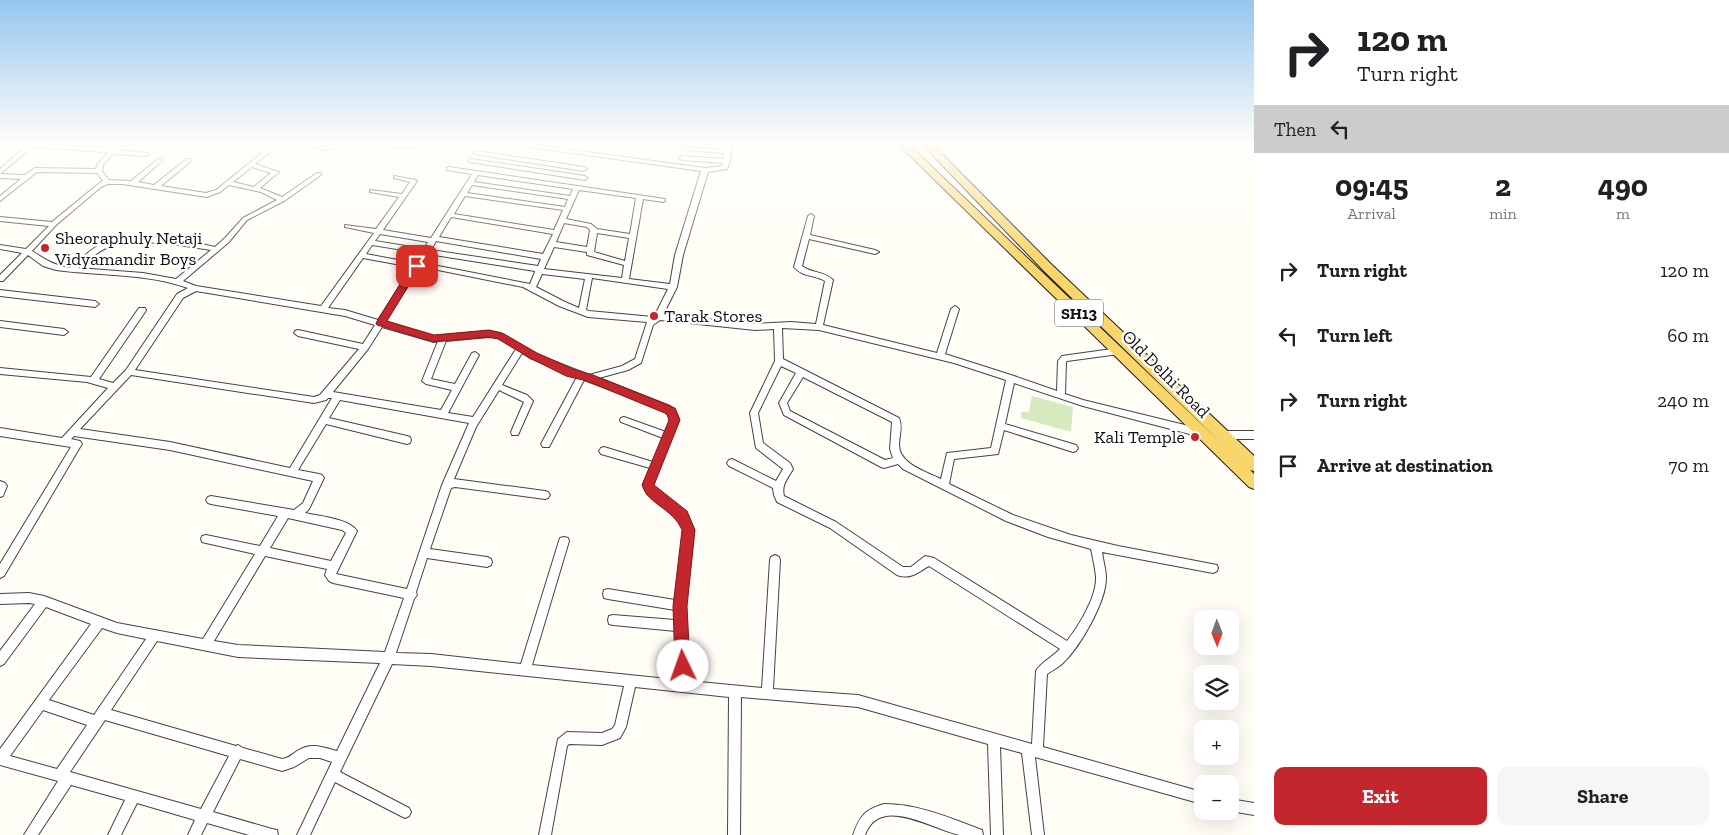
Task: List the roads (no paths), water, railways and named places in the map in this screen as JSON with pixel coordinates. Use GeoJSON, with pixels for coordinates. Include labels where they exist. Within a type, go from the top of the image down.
{"type":"FeatureCollection","features":[{"type":"Feature","properties":{"kind":"main road","name":"Old Delhi Road"},"geometry":{"type":"LineString","coordinates":[[943,183],[1120,351],[1201,433],[1254,483]]}},
{"type":"Feature","properties":{"kind":"main road","name":"Old Delhi Road"},"geometry":{"type":"LineString","coordinates":[[964,183],[1048,268],[1254,465]]}},
{"type":"Feature","properties":{"kind":"street"},"geometry":{"type":"LineString","coordinates":[[0,199],[18,183]]}},
{"type":"Feature","properties":{"kind":"street"},"geometry":{"type":"LineString","coordinates":[[0,279],[54,224],[99,186],[106,183]]}},
{"type":"Feature","properties":{"kind":"street"},"geometry":{"type":"LineString","coordinates":[[133,183],[207,195],[227,183],[256,190],[282,200]]}},
{"type":"Feature","properties":{"kind":"street"},"geometry":{"type":"LineString","coordinates":[[157,186],[161,183]]}},
{"type":"Feature","properties":{"kind":"street"},"geometry":{"type":"LineString","coordinates":[[256,190],[264,183]]}},
{"type":"Feature","properties":{"kind":"street"},"geometry":{"type":"LineString","coordinates":[[179,281],[216,249],[245,219],[282,200],[306,183]]}},
{"type":"Feature","properties":{"kind":"street"},"geometry":{"type":"LineString","coordinates":[[323,309],[413,183]]}},
{"type":"Feature","properties":{"kind":"street"},"geometry":{"type":"LineString","coordinates":[[129,372],[314,400],[328,394],[365,347],[470,183],[572,198]]}},
{"type":"Feature","properties":{"kind":"street"},"geometry":{"type":"LineString","coordinates":[[545,183],[663,200]]}},
{"type":"Feature","properties":{"kind":"street"},"geometry":{"type":"LineString","coordinates":[[532,288],[572,198],[582,183]]}},
{"type":"Feature","properties":{"kind":"street"},"geometry":{"type":"LineString","coordinates":[[546,444],[586,377],[625,368],[638,361],[655,319],[673,287],[679,255],[701,183]]}},
{"type":"Feature","properties":{"kind":"street"},"geometry":{"type":"LineString","coordinates":[[372,191],[403,196]]}},
{"type":"Feature","properties":{"kind":"street"},"geometry":{"type":"LineString","coordinates":[[463,194],[567,209]]}},
{"type":"Feature","properties":{"kind":"street"},"geometry":{"type":"LineString","coordinates":[[625,280],[631,236],[640,196]]}},
{"type":"Feature","properties":{"kind":"street"},"geometry":{"type":"LineString","coordinates":[[450,215],[556,232]]}},
{"type":"Feature","properties":{"kind":"street"},"geometry":{"type":"LineString","coordinates":[[811,216],[799,264],[800,270],[825,276],[829,280],[820,327]]}},
{"type":"Feature","properties":{"kind":"street"},"geometry":{"type":"LineString","coordinates":[[0,219],[54,224]]}},
{"type":"Feature","properties":{"kind":"street"},"geometry":{"type":"LineString","coordinates":[[562,221],[592,225],[594,229],[631,236]]}},
{"type":"Feature","properties":{"kind":"street"},"geometry":{"type":"LineString","coordinates":[[347,226],[545,258]]}},
{"type":"Feature","properties":{"kind":"street"},"geometry":{"type":"LineString","coordinates":[[589,250],[594,229]]}},
{"type":"Feature","properties":{"kind":"street"},"geometry":{"type":"LineString","coordinates":[[806,236],[875,252]]}},
{"type":"Feature","properties":{"kind":"street"},"geometry":{"type":"LineString","coordinates":[[72,270],[98,250],[120,240],[194,244],[216,249]]}},
{"type":"Feature","properties":{"kind":"street"},"geometry":{"type":"LineString","coordinates":[[370,243],[539,270],[673,287]]}},
{"type":"Feature","properties":{"kind":"street"},"geometry":{"type":"LineString","coordinates":[[551,244],[589,250],[593,255],[628,264]]}},
{"type":"Feature","properties":{"kind":"street"},"geometry":{"type":"LineString","coordinates":[[0,247],[27,251],[46,264],[72,270],[136,274],[179,281],[195,288],[323,309],[443,339],[489,334],[501,336],[520,349],[671,411],[674,420],[649,480],[650,491],[683,515],[689,530],[680,606],[684,686]]}},
{"type":"Feature","properties":{"kind":"street"},"geometry":{"type":"LineString","coordinates":[[361,255],[517,283],[532,288],[582,312],[755,328],[791,325],[820,327],[940,356],[1061,396],[1201,433]]}},
{"type":"Feature","properties":{"kind":"street"},"geometry":{"type":"LineString","coordinates":[[582,312],[589,277]]}},
{"type":"Feature","properties":{"kind":"street"},"geometry":{"type":"LineString","coordinates":[[65,440],[129,372],[180,296],[195,288]]}},
{"type":"Feature","properties":{"kind":"street"},"geometry":{"type":"LineString","coordinates":[[0,293],[96,304]]}},
{"type":"Feature","properties":{"kind":"street"},"geometry":{"type":"LineString","coordinates":[[940,356],[954,309]]}},
{"type":"Feature","properties":{"kind":"street"},"geometry":{"type":"LineString","coordinates":[[94,380],[142,310]]}},
{"type":"Feature","properties":{"kind":"street"},"geometry":{"type":"LineString","coordinates":[[0,324],[64,332]]}},
{"type":"Feature","properties":{"kind":"street"},"geometry":{"type":"LineString","coordinates":[[778,327],[778,361],[754,413],[758,445],[787,466],[788,470],[778,486],[777,494],[780,499],[833,525],[894,569],[909,574],[916,571],[925,561],[930,561],[1069,648]]}},
{"type":"Feature","properties":{"kind":"street"},"geometry":{"type":"LineString","coordinates":[[298,333],[365,347]]}},
{"type":"Feature","properties":{"kind":"street"},"geometry":{"type":"LineString","coordinates":[[443,339],[426,381],[457,388]]}},
{"type":"Feature","properties":{"kind":"street"},"geometry":{"type":"LineString","coordinates":[[303,835],[389,657],[412,595],[447,485],[475,421],[520,349]]}},
{"type":"Feature","properties":{"kind":"street"},"geometry":{"type":"LineString","coordinates":[[1061,396],[1062,361],[1065,358],[1120,351]]}},
{"type":"Feature","properties":{"kind":"street"},"geometry":{"type":"LineString","coordinates":[[436,415],[444,412],[475,355]]}},
{"type":"Feature","properties":{"kind":"street"},"geometry":{"type":"LineString","coordinates":[[778,361],[892,417],[897,425],[894,446],[899,460],[944,485],[1024,524],[1096,547],[1213,568]]}},
{"type":"Feature","properties":{"kind":"street"},"geometry":{"type":"LineString","coordinates":[[0,371],[94,380],[115,387]]}},
{"type":"Feature","properties":{"kind":"street"},"geometry":{"type":"LineString","coordinates":[[801,373],[783,403],[787,413],[878,461],[890,464],[899,460]]}},
{"type":"Feature","properties":{"kind":"street"},"geometry":{"type":"LineString","coordinates":[[944,485],[950,456],[995,451],[1011,378]]}},
{"type":"Feature","properties":{"kind":"street"},"geometry":{"type":"LineString","coordinates":[[496,386],[524,397],[529,402],[515,432]]}},
{"type":"Feature","properties":{"kind":"street"},"geometry":{"type":"LineString","coordinates":[[328,394],[475,421]]}},
{"type":"Feature","properties":{"kind":"street"},"geometry":{"type":"LineString","coordinates":[[292,472],[338,396]]}},
{"type":"Feature","properties":{"kind":"street"},"geometry":{"type":"LineString","coordinates":[[324,420],[407,440]]}},
{"type":"Feature","properties":{"kind":"street"},"geometry":{"type":"LineString","coordinates":[[624,420],[668,436]]}},
{"type":"Feature","properties":{"kind":"street"},"geometry":{"type":"LineString","coordinates":[[1001,426],[1073,448]]}},
{"type":"Feature","properties":{"kind":"street"},"geometry":{"type":"LineString","coordinates":[[0,432],[65,440],[77,444],[76,449],[0,572]]}},
{"type":"Feature","properties":{"kind":"street"},"geometry":{"type":"LineString","coordinates":[[73,432],[178,448],[319,478],[306,506],[296,515]]}},
{"type":"Feature","properties":{"kind":"street"},"geometry":{"type":"LineString","coordinates":[[1222,434],[1254,435]]}},
{"type":"Feature","properties":{"kind":"street"},"geometry":{"type":"LineString","coordinates":[[604,451],[655,466]]}},
{"type":"Feature","properties":{"kind":"street"},"geometry":{"type":"LineString","coordinates":[[732,463],[778,486]]}},
{"type":"Feature","properties":{"kind":"street"},"geometry":{"type":"LineString","coordinates":[[447,485],[455,483],[545,495]]}},
{"type":"Feature","properties":{"kind":"street"},"geometry":{"type":"LineString","coordinates":[[0,485],[2,486],[0,493]]}},
{"type":"Feature","properties":{"kind":"street"},"geometry":{"type":"LineString","coordinates":[[211,500],[296,515],[349,528],[352,531],[350,537],[330,575],[333,578],[412,595]]}},
{"type":"Feature","properties":{"kind":"street"},"geometry":{"type":"LineString","coordinates":[[205,645],[285,514]]}},
{"type":"Feature","properties":{"kind":"street"},"geometry":{"type":"LineString","coordinates":[[206,539],[334,566]]}},
{"type":"Feature","properties":{"kind":"street"},"geometry":{"type":"LineString","coordinates":[[525,668],[564,541]]}},
{"type":"Feature","properties":{"kind":"street"},"geometry":{"type":"LineString","coordinates":[[1038,835],[1032,750],[1042,671],[1059,659],[1069,648],[1082,630],[1098,597],[1101,578],[1096,547]]}},
{"type":"Feature","properties":{"kind":"street"},"geometry":{"type":"LineString","coordinates":[[425,554],[487,562]]}},
{"type":"Feature","properties":{"kind":"street"},"geometry":{"type":"LineString","coordinates":[[768,694],[775,560]]}},
{"type":"Feature","properties":{"kind":"street"},"geometry":{"type":"LineString","coordinates":[[608,594],[680,606]]}},
{"type":"Feature","properties":{"kind":"street"},"geometry":{"type":"LineString","coordinates":[[0,599],[22,598],[44,601],[99,622],[154,636],[262,652],[389,657],[525,668],[684,686],[858,701],[1194,796]]}},
{"type":"Feature","properties":{"kind":"street"},"geometry":{"type":"LineString","coordinates":[[0,660],[44,601]]}},
{"type":"Feature","properties":{"kind":"street"},"geometry":{"type":"LineString","coordinates":[[613,620],[681,626]]}},
{"type":"Feature","properties":{"kind":"street"},"geometry":{"type":"LineString","coordinates":[[99,622],[0,759],[272,835]]}},
{"type":"Feature","properties":{"kind":"street"},"geometry":{"type":"LineString","coordinates":[[30,835],[99,717],[154,636]]}},
{"type":"Feature","properties":{"kind":"street"},"geometry":{"type":"LineString","coordinates":[[545,835],[562,743],[567,738],[602,739],[616,734],[620,728],[631,680]]}},
{"type":"Feature","properties":{"kind":"street"},"geometry":{"type":"LineString","coordinates":[[734,835],[736,691]]}},
{"type":"Feature","properties":{"kind":"street"},"geometry":{"type":"LineString","coordinates":[[40,704],[238,751],[282,765],[289,764],[307,752],[316,752],[340,758]]}},
{"type":"Feature","properties":{"kind":"street"},"geometry":{"type":"LineString","coordinates":[[994,738],[997,835]]}},
{"type":"Feature","properties":{"kind":"street"},"geometry":{"type":"LineString","coordinates":[[194,835],[238,751]]}},
{"type":"Feature","properties":{"kind":"street"},"geometry":{"type":"LineString","coordinates":[[332,774],[405,812]]}},
{"type":"Feature","properties":{"kind":"street"},"geometry":{"type":"LineString","coordinates":[[114,835],[134,796]]}},
{"type":"Feature","properties":{"kind":"street"},"geometry":{"type":"LineString","coordinates":[[1239,807],[1253,811]]}},
{"type":"Feature","properties":{"kind":"street"},"geometry":{"type":"LineString","coordinates":[[859,835],[864,822],[874,813],[885,810],[911,813],[977,835]]}},
{"type":"Feature","properties":{"kind":"place","name":"Sheoraphuly Netaji Vidyamandir Boys"},"geometry":{"type":"Point","coordinates":[45,248]}},
{"type":"Feature","properties":{"kind":"place","name":"Tarak Stores"},"geometry":{"type":"Point","coordinates":[654,316]}},
{"type":"Feature","properties":{"kind":"place","name":"Kali Temple"},"geometry":{"type":"Point","coordinates":[1195,437]}}]}
